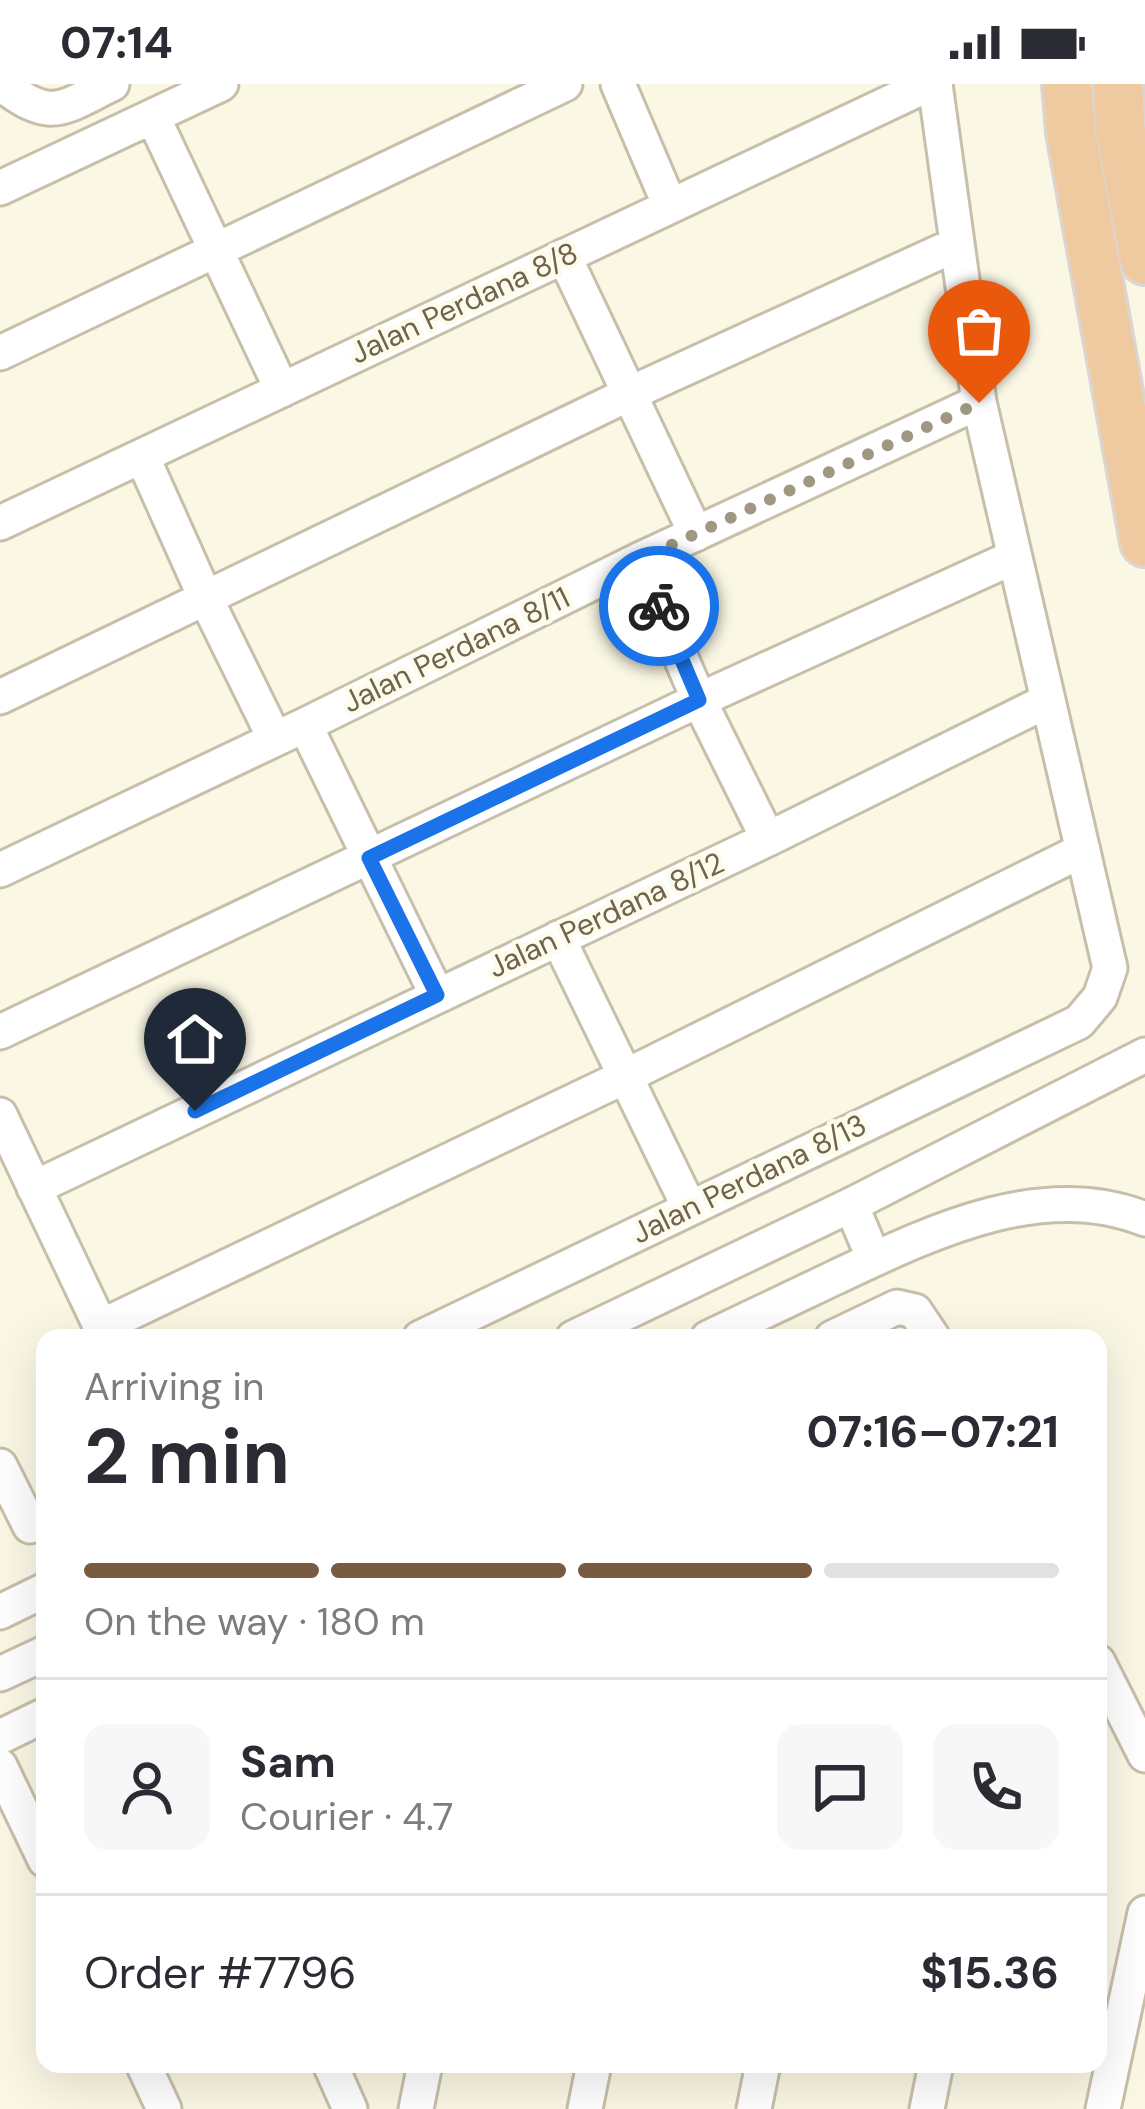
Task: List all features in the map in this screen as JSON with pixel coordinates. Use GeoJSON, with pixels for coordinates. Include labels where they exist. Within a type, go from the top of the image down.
{"type":"FeatureCollection","features":[{"type":"Feature","properties":{"kind":"highway"},"geometry":{"type":"LineString","coordinates":[[1067,84],[1071,132],[1145,542]]}},
{"type":"Feature","properties":{"kind":"highway"},"geometry":{"type":"LineString","coordinates":[[1118,84],[1120,127],[1145,260]]}},
{"type":"Feature","properties":{"kind":"street"},"geometry":{"type":"LineString","coordinates":[[2,84],[38,108],[59,110],[112,84]]}},
{"type":"Feature","properties":{"kind":"street"},"geometry":{"type":"LineString","coordinates":[[0,188],[221,84]]}},
{"type":"Feature","properties":{"kind":"street"},"geometry":{"type":"LineString","coordinates":[[0,353],[566,84]]}},
{"type":"Feature","properties":{"kind":"street"},"geometry":{"type":"LineString","coordinates":[[618,84],[670,206]]}},
{"type":"Feature","properties":{"kind":"street"},"geometry":{"type":"LineString","coordinates":[[109,1329],[1083,850],[979,403],[932,84]]}},
{"type":"Feature","properties":{"kind":"street","name":"Jalan Perdana 8/8"},"geometry":{"type":"LineString","coordinates":[[0,523],[932,84]]}},
{"type":"Feature","properties":{"kind":"street"},"geometry":{"type":"LineString","coordinates":[[153,117],[281,390]]}},
{"type":"Feature","properties":{"kind":"street"},"geometry":{"type":"LineString","coordinates":[[0,697],[631,393],[955,245]]}},
{"type":"Feature","properties":{"kind":"street"},"geometry":{"type":"LineString","coordinates":[[564,256],[696,534]]}},
{"type":"Feature","properties":{"kind":"street","name":"Jalan Perdana 8/11"},"geometry":{"type":"LineString","coordinates":[[0,870],[639,560],[979,403]]}},
{"type":"Feature","properties":{"kind":"street"},"geometry":{"type":"LineString","coordinates":[[142,455],[206,599],[369,858],[437,995]]}},
{"type":"Feature","properties":{"kind":"street"},"geometry":{"type":"LineString","coordinates":[[0,1032],[699,700],[1014,557]]}},
{"type":"Feature","properties":{"kind":"street"},"geometry":{"type":"LineString","coordinates":[[639,560],[699,700],[768,839]]}},
{"type":"Feature","properties":{"kind":"street","name":"Jalan Perdana 8/12"},"geometry":{"type":"LineString","coordinates":[[34,1188],[1047,701]]}},
{"type":"Feature","properties":{"kind":"street","name":"Jalan Perdana 8/13"},"geometry":{"type":"LineString","coordinates":[[438,1329],[1078,1022],[1100,997],[1110,968],[1083,850]]}},
{"type":"Feature","properties":{"kind":"street"},"geometry":{"type":"LineString","coordinates":[[558,938],[689,1207]]}},
{"type":"Feature","properties":{"kind":"street"},"geometry":{"type":"LineString","coordinates":[[592,1329],[1145,1054]]}},
{"type":"Feature","properties":{"kind":"street"},"geometry":{"type":"LineString","coordinates":[[0,1115],[102,1329]]}},
{"type":"Feature","properties":{"kind":"street"},"geometry":{"type":"LineString","coordinates":[[851,1204],[874,1259]]}},
{"type":"Feature","properties":{"kind":"street"},"geometry":{"type":"LineString","coordinates":[[727,1329],[943,1229],[1006,1210],[1118,1208],[1145,1219]]}},
{"type":"Feature","properties":{"kind":"street"},"geometry":{"type":"LineString","coordinates":[[851,1329],[897,1307],[914,1311],[927,1329]]}},
{"type":"Feature","properties":{"kind":"street"},"geometry":{"type":"LineString","coordinates":[[0,1466],[25,1529]]}},
{"type":"Feature","properties":{"kind":"street"},"geometry":{"type":"LineString","coordinates":[[0,1612],[36,1594]]}},
{"type":"Feature","properties":{"kind":"street"},"geometry":{"type":"LineString","coordinates":[[0,1674],[36,1657]]}},
{"type":"Feature","properties":{"kind":"street"},"geometry":{"type":"LineString","coordinates":[[1107,1680],[1145,1755]]}},
{"type":"Feature","properties":{"kind":"street"},"geometry":{"type":"LineString","coordinates":[[0,1737],[36,1719]]}},
{"type":"Feature","properties":{"kind":"street"},"geometry":{"type":"LineString","coordinates":[[0,1766],[36,1841]]}},
{"type":"Feature","properties":{"kind":"street"},"geometry":{"type":"LineString","coordinates":[[1103,2109],[1145,1912]]}},
{"type":"Feature","properties":{"kind":"street"},"geometry":{"type":"LineString","coordinates":[[146,2073],[164,2109]]}},
{"type":"Feature","properties":{"kind":"street"},"geometry":{"type":"LineString","coordinates":[[334,2073],[350,2109]]}},
{"type":"Feature","properties":{"kind":"street"},"geometry":{"type":"LineString","coordinates":[[416,2109],[423,2073]]}},
{"type":"Feature","properties":{"kind":"street"},"geometry":{"type":"LineString","coordinates":[[585,2109],[592,2073]]}},
{"type":"Feature","properties":{"kind":"street"},"geometry":{"type":"LineString","coordinates":[[754,2109],[761,2073]]}},
{"type":"Feature","properties":{"kind":"street"},"geometry":{"type":"LineString","coordinates":[[927,2109],[934,2073]]}},
{"type":"Feature","properties":{"kind":"way so far"},"geometry":{"type":"LineString","coordinates":[[659,606],[639,560],[979,403]]}},
{"type":"Feature","properties":{"kind":"route"},"geometry":{"type":"LineString","coordinates":[[195,1111],[437,995],[369,858],[699,700],[659,606]]}}]}
